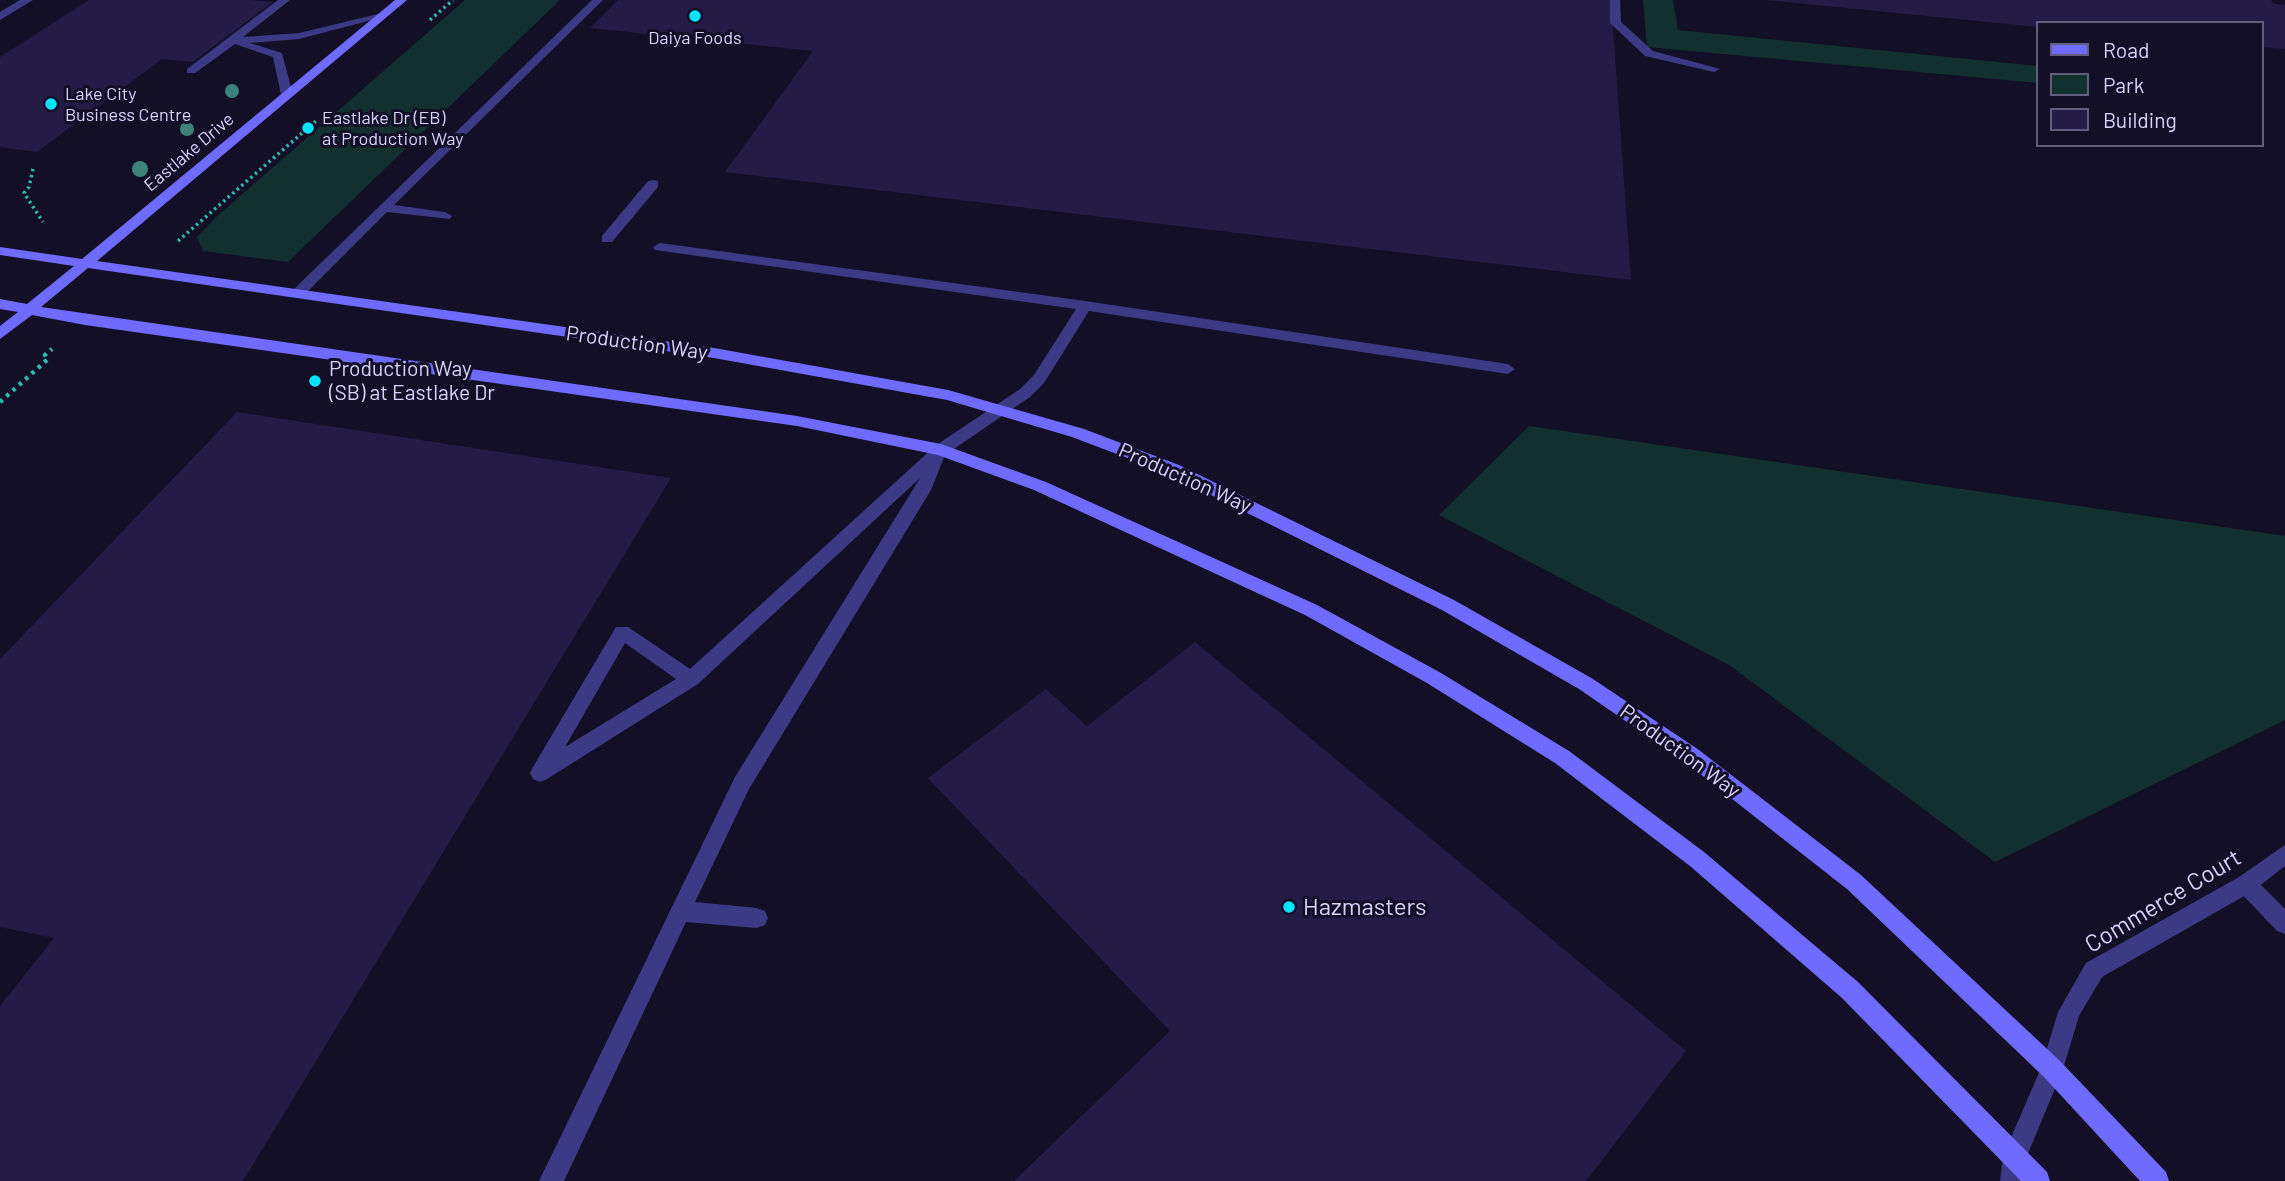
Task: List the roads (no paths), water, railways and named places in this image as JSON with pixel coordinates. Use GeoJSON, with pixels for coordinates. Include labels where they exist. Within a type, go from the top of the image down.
{"type":"FeatureCollection","features":[{"type":"Feature","properties":{"kind":"street"},"geometry":{"type":"LineString","coordinates":[[0,17],[28,0]]}},
{"type":"Feature","properties":{"kind":"street"},"geometry":{"type":"LineString","coordinates":[[191,71],[285,0]]}},
{"type":"Feature","properties":{"kind":"street","name":"Eastlake Drive"},"geometry":{"type":"LineString","coordinates":[[0,334],[402,0]]}},
{"type":"Feature","properties":{"kind":"street"},"geometry":{"type":"LineString","coordinates":[[297,294],[598,0]]}},
{"type":"Feature","properties":{"kind":"street"},"geometry":{"type":"LineString","coordinates":[[1615,0],[1616,23],[1648,54],[1714,69]]}},
{"type":"Feature","properties":{"kind":"street"},"geometry":{"type":"LineString","coordinates":[[231,41],[299,36],[382,16]]}},
{"type":"Feature","properties":{"kind":"street"},"geometry":{"type":"LineString","coordinates":[[231,41],[278,55],[287,95]]}},
{"type":"Feature","properties":{"kind":"street"},"geometry":{"type":"LineString","coordinates":[[607,239],[653,184]]}},
{"type":"Feature","properties":{"kind":"street"},"geometry":{"type":"LineString","coordinates":[[384,208],[445,216]]}},
{"type":"Feature","properties":{"kind":"street"},"geometry":{"type":"LineString","coordinates":[[660,247],[1085,306],[1507,369]]}},
{"type":"Feature","properties":{"kind":"street","name":"Production Way"},"geometry":{"type":"LineString","coordinates":[[0,251],[714,353],[948,395],[1078,433],[1173,469],[1448,605],[1586,684],[1692,755],[1854,882],[2052,1069],[2157,1181]]}},
{"type":"Feature","properties":{"kind":"street"},"geometry":{"type":"LineString","coordinates":[[0,304],[85,320],[784,419],[941,450],[1040,486],[1311,610],[1434,678],[1562,757],[1697,859],[1850,990],[2038,1181]]}},
{"type":"Feature","properties":{"kind":"street"},"geometry":{"type":"LineString","coordinates":[[691,679],[622,632],[540,774],[691,679],[941,450],[1003,409],[1039,379],[1085,306]]}},
{"type":"Feature","properties":{"kind":"street"},"geometry":{"type":"LineString","coordinates":[[551,1181],[742,783],[925,486],[941,450]]}},
{"type":"Feature","properties":{"kind":"street","name":"Commerce Court"},"geometry":{"type":"LineString","coordinates":[[2012,1181],[2015,1157],[2052,1069],[2069,1012],[2094,970],[2246,884],[2285,854]]}},
{"type":"Feature","properties":{"kind":"street"},"geometry":{"type":"LineString","coordinates":[[2246,884],[2285,924]]}},
{"type":"Feature","properties":{"kind":"street"},"geometry":{"type":"LineString","coordinates":[[681,911],[757,918]]}},
{"type":"Feature","properties":{"kind":"place","name":"Daiya Foods"},"geometry":{"type":"Point","coordinates":[695,16]}},
{"type":"Feature","properties":{"kind":"place","name":"Lake City Business Centre"},"geometry":{"type":"Point","coordinates":[51,104]}},
{"type":"Feature","properties":{"kind":"place","name":"Eastlake Dr (EB) at Production Way"},"geometry":{"type":"Point","coordinates":[308,128]}},
{"type":"Feature","properties":{"kind":"place","name":"Production Way (SB) at Eastlake Dr"},"geometry":{"type":"Point","coordinates":[315,381]}},
{"type":"Feature","properties":{"kind":"place","name":"Hazmasters"},"geometry":{"type":"Point","coordinates":[1289,907]}}]}
